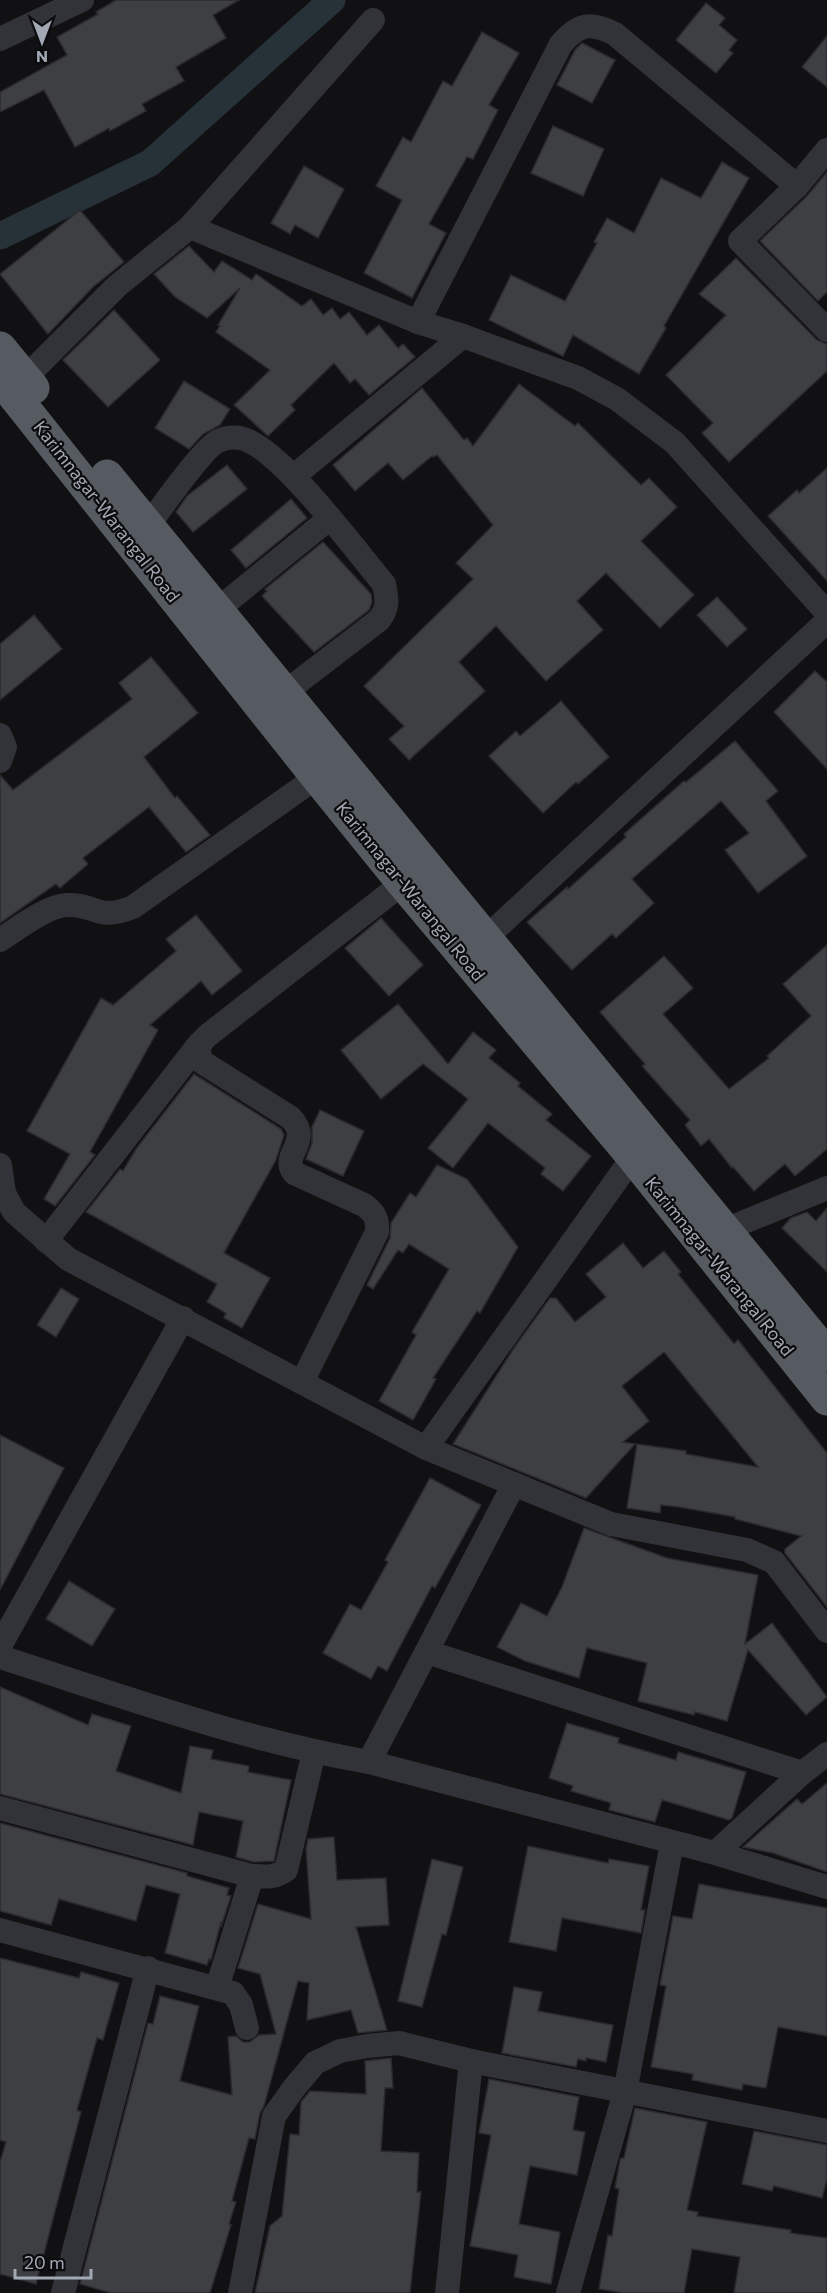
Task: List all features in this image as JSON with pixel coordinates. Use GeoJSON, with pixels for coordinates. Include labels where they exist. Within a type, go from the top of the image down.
{"type":"FeatureCollection","features":[{"type":"Feature","properties":{"kind":"highway","name":"Karimnagar-Warangal Road"},"geometry":{"type":"LineString","coordinates":[[0,348],[8,385],[404,884],[475,948],[713,1235],[827,1399]]}},
{"type":"Feature","properties":{"kind":"highway","name":"Karimnagar-Warangal Road"},"geometry":{"type":"LineString","coordinates":[[8,385],[148,526],[285,693],[633,1157],[713,1235],[827,1355]]}},
{"type":"Feature","properties":{"kind":"street"},"geometry":{"type":"LineString","coordinates":[[0,39],[49,6],[82,0]]}},
{"type":"Feature","properties":{"kind":"street"},"geometry":{"type":"LineString","coordinates":[[8,385],[117,286],[190,227],[372,20]]}},
{"type":"Feature","properties":{"kind":"street"},"geometry":{"type":"LineString","coordinates":[[418,322],[561,44],[571,33],[582,27],[596,26],[615,34],[797,186]]}},
{"type":"Feature","properties":{"kind":"street"},"geometry":{"type":"LineString","coordinates":[[827,150],[797,186],[740,241],[827,330]]}},
{"type":"Feature","properties":{"kind":"street"},"geometry":{"type":"LineString","coordinates":[[190,227],[418,322],[578,378],[617,399],[675,443],[827,613]]}},
{"type":"Feature","properties":{"kind":"street"},"geometry":{"type":"LineString","coordinates":[[294,476],[463,336]]}},
{"type":"Feature","properties":{"kind":"street"},"geometry":{"type":"LineString","coordinates":[[148,526],[210,445],[229,438],[242,438],[254,444],[294,476],[330,518],[384,584],[387,610],[379,621],[285,693]]}},
{"type":"Feature","properties":{"kind":"street"},"geometry":{"type":"LineString","coordinates":[[217,610],[330,518]]}},
{"type":"Feature","properties":{"kind":"street"},"geometry":{"type":"LineString","coordinates":[[475,948],[827,621]]}},
{"type":"Feature","properties":{"kind":"street"},"geometry":{"type":"LineString","coordinates":[[0,735],[5,747],[0,761]]}},
{"type":"Feature","properties":{"kind":"street"},"geometry":{"type":"LineString","coordinates":[[0,940],[54,907],[66,904],[108,914],[133,907],[317,777]]}},
{"type":"Feature","properties":{"kind":"street"},"geometry":{"type":"LineString","coordinates":[[46,1241],[207,1036],[404,884]]}},
{"type":"Feature","properties":{"kind":"street"},"geometry":{"type":"LineString","coordinates":[[199,1044],[198,1052],[202,1062],[291,1118],[297,1125],[300,1134],[290,1160],[290,1167],[294,1173],[364,1205],[374,1213],[377,1222],[376,1232],[302,1382]]}},
{"type":"Feature","properties":{"kind":"street"},"geometry":{"type":"LineString","coordinates":[[426,1448],[633,1157]]}},
{"type":"Feature","properties":{"kind":"street"},"geometry":{"type":"LineString","coordinates":[[0,1165],[4,1193],[14,1212],[68,1259],[426,1448],[611,1524],[747,1550],[774,1562],[827,1631]]}},
{"type":"Feature","properties":{"kind":"street"},"geometry":{"type":"LineString","coordinates":[[713,1235],[827,1188]]}},
{"type":"Feature","properties":{"kind":"street"},"geometry":{"type":"LineString","coordinates":[[0,1646],[183,1318]]}},
{"type":"Feature","properties":{"kind":"street"},"geometry":{"type":"LineString","coordinates":[[369,1762],[514,1484]]}},
{"type":"Feature","properties":{"kind":"street"},"geometry":{"type":"LineString","coordinates":[[427,1652],[802,1773]]}},
{"type":"Feature","properties":{"kind":"street"},"geometry":{"type":"LineString","coordinates":[[0,1657],[235,1732],[314,1752],[369,1762],[715,1853],[827,1887]]}},
{"type":"Feature","properties":{"kind":"street"},"geometry":{"type":"LineString","coordinates":[[0,1808],[252,1876],[267,1878],[278,1876],[286,1870],[314,1752]]}},
{"type":"Feature","properties":{"kind":"street"},"geometry":{"type":"LineString","coordinates":[[715,1853],[802,1773],[827,1754]]}},
{"type":"Feature","properties":{"kind":"street"},"geometry":{"type":"LineString","coordinates":[[568,2293],[625,2092],[672,1843]]}},
{"type":"Feature","properties":{"kind":"street"},"geometry":{"type":"LineString","coordinates":[[217,1988],[252,1876]]}},
{"type":"Feature","properties":{"kind":"street"},"geometry":{"type":"LineString","coordinates":[[0,1930],[148,1968],[233,1993],[241,2005],[247,2028]]}},
{"type":"Feature","properties":{"kind":"street"},"geometry":{"type":"LineString","coordinates":[[63,2293],[148,1968]]}},
{"type":"Feature","properties":{"kind":"street"},"geometry":{"type":"LineString","coordinates":[[240,2293],[274,2116],[315,2063],[340,2052],[367,2046],[399,2043],[471,2061],[827,2131]]}},
{"type":"Feature","properties":{"kind":"street"},"geometry":{"type":"LineString","coordinates":[[447,2293],[471,2061]]}},
{"type":"Feature","properties":{"kind":"building"},"geometry":{"type":"Polygon","coordinates":[[[116,0],[239,0],[213,15],[226,38],[176,67],[184,81],[142,104],[146,111],[110,131],[109,128],[75,147],[44,90],[0,112],[0,92],[67,55],[57,37],[98,14],[96,12],[116,0]]]}},
{"type":"Feature","properties":{"kind":"building"},"geometry":{"type":"Polygon","coordinates":[[[706,3],[725,18],[719,25],[737,40],[729,50],[733,53],[716,73],[676,40],[706,3]]]}},
{"type":"Feature","properties":{"kind":"building"},"geometry":{"type":"Polygon","coordinates":[[[482,32],[519,53],[489,105],[498,110],[473,159],[467,157],[429,224],[446,233],[412,298],[364,273],[402,200],[376,186],[403,137],[411,142],[443,81],[452,86],[482,32]]]}},
{"type":"Feature","properties":{"kind":"building"},"geometry":{"type":"Polygon","coordinates":[[[827,36],[827,87],[802,67],[827,36]]]}},
{"type":"Feature","properties":{"kind":"building"},"geometry":{"type":"Polygon","coordinates":[[[582,43],[615,60],[592,103],[557,85],[575,50],[582,43]]]}},
{"type":"Feature","properties":{"kind":"building"},"geometry":{"type":"Polygon","coordinates":[[[553,126],[604,149],[583,196],[531,173],[553,126]]]}},
{"type":"Feature","properties":{"kind":"building"},"geometry":{"type":"Polygon","coordinates":[[[722,162],[749,178],[639,374],[573,335],[563,356],[489,320],[511,275],[565,301],[597,243],[594,242],[607,218],[634,233],[661,178],[701,198],[722,162]]]}},
{"type":"Feature","properties":{"kind":"building"},"geometry":{"type":"Polygon","coordinates":[[[304,166],[344,189],[318,238],[295,225],[290,234],[271,223],[304,166]]]}},
{"type":"Feature","properties":{"kind":"building"},"geometry":{"type":"Polygon","coordinates":[[[827,172],[827,292],[818,301],[760,241],[807,196],[827,172]]]}},
{"type":"Feature","properties":{"kind":"building"},"geometry":{"type":"Polygon","coordinates":[[[80,210],[124,262],[93,287],[48,334],[0,274],[80,210]]]}},
{"type":"Feature","properties":{"kind":"building"},"geometry":{"type":"Polygon","coordinates":[[[189,246],[214,272],[222,261],[252,280],[256,274],[302,306],[311,299],[323,315],[332,308],[340,319],[349,312],[367,335],[379,325],[398,348],[403,344],[415,357],[369,395],[355,379],[350,383],[334,363],[291,405],[295,410],[268,436],[234,405],[270,370],[216,332],[240,288],[207,318],[175,297],[154,274],[189,246]]]}},
{"type":"Feature","properties":{"kind":"building"},"geometry":{"type":"Polygon","coordinates":[[[736,258],[817,340],[827,344],[827,371],[729,462],[702,433],[713,423],[666,375],[726,315],[699,294],[736,258]]]}},
{"type":"Feature","properties":{"kind":"building"},"geometry":{"type":"Polygon","coordinates":[[[114,310],[160,360],[108,407],[63,360],[114,310]]]}},
{"type":"Feature","properties":{"kind":"building"},"geometry":{"type":"Polygon","coordinates":[[[184,381],[230,409],[220,425],[203,434],[189,449],[155,428],[184,381]]]}},
{"type":"Feature","properties":{"kind":"building"},"geometry":{"type":"Polygon","coordinates":[[[519,384],[575,426],[578,423],[641,485],[649,478],[677,507],[641,541],[694,595],[660,628],[606,573],[577,601],[603,630],[546,681],[496,626],[459,662],[485,691],[409,760],[389,739],[404,726],[364,686],[473,579],[456,563],[493,525],[437,455],[432,456],[403,480],[388,463],[355,491],[333,465],[422,388],[464,440],[467,438],[473,446],[519,384]]]}},
{"type":"Feature","properties":{"kind":"building"},"geometry":{"type":"Polygon","coordinates":[[[227,465],[247,489],[193,532],[176,512],[187,496],[227,465]]]}},
{"type":"Feature","properties":{"kind":"building"},"geometry":{"type":"Polygon","coordinates":[[[827,468],[827,581],[768,516],[797,490],[799,493],[827,468]]]}},
{"type":"Feature","properties":{"kind":"building"},"geometry":{"type":"Polygon","coordinates":[[[291,499],[307,518],[246,568],[231,550],[291,499]]]}},
{"type":"Feature","properties":{"kind":"building"},"geometry":{"type":"Polygon","coordinates":[[[323,542],[371,594],[372,602],[369,610],[314,652],[262,596],[267,591],[265,589],[323,542]]]}},
{"type":"Feature","properties":{"kind":"building"},"geometry":{"type":"Polygon","coordinates":[[[717,597],[747,629],[727,647],[697,615],[717,597]]]}},
{"type":"Feature","properties":{"kind":"building"},"geometry":{"type":"Polygon","coordinates":[[[34,615],[62,649],[0,700],[0,644],[34,615]]]}},
{"type":"Feature","properties":{"kind":"building"},"geometry":{"type":"Polygon","coordinates":[[[151,657],[198,713],[144,757],[175,798],[177,796],[210,835],[186,852],[149,807],[83,858],[88,864],[60,888],[56,884],[0,923],[0,775],[13,790],[132,699],[119,683],[151,657]]]}},
{"type":"Feature","properties":{"kind":"building"},"geometry":{"type":"Polygon","coordinates":[[[815,671],[827,682],[827,769],[774,712],[815,671]]]}},
{"type":"Feature","properties":{"kind":"building"},"geometry":{"type":"Polygon","coordinates":[[[561,701],[609,757],[578,784],[576,782],[543,813],[489,756],[516,731],[520,736],[561,701]]]}},
{"type":"Feature","properties":{"kind":"building"},"geometry":{"type":"Polygon","coordinates":[[[735,741],[778,791],[766,801],[807,856],[758,893],[725,850],[749,833],[721,801],[632,879],[654,903],[616,938],[612,934],[572,970],[527,922],[626,837],[624,834],[684,781],[686,782],[735,741]]]}},
{"type":"Feature","properties":{"kind":"building"},"geometry":{"type":"Polygon","coordinates":[[[196,915],[242,971],[212,995],[201,981],[150,1025],[158,1030],[90,1152],[95,1155],[55,1206],[44,1199],[70,1154],[27,1131],[101,998],[113,1005],[176,951],[166,939],[196,915]]]}},
{"type":"Feature","properties":{"kind":"building"},"geometry":{"type":"Polygon","coordinates":[[[381,918],[423,965],[389,996],[345,948],[381,918]]]}},
{"type":"Feature","properties":{"kind":"building"},"geometry":{"type":"Polygon","coordinates":[[[827,945],[827,1149],[795,1176],[785,1164],[754,1191],[709,1139],[701,1146],[685,1125],[690,1120],[642,1066],[645,1064],[600,1012],[664,956],[693,988],[663,1014],[729,1089],[769,1058],[767,1056],[811,1016],[783,984],[827,945]]]}},
{"type":"Feature","properties":{"kind":"building"},"geometry":{"type":"Polygon","coordinates":[[[398,1004],[448,1064],[473,1032],[496,1050],[489,1058],[520,1083],[518,1086],[552,1114],[546,1120],[591,1156],[563,1191],[541,1174],[545,1168],[488,1123],[453,1168],[428,1148],[468,1099],[423,1064],[381,1099],[341,1050],[398,1004]]]}},
{"type":"Feature","properties":{"kind":"building"},"geometry":{"type":"Polygon","coordinates":[[[194,1074],[281,1129],[284,1135],[276,1160],[224,1253],[270,1278],[242,1328],[224,1318],[226,1313],[207,1302],[217,1284],[86,1212],[120,1169],[123,1171],[136,1149],[194,1074]]]}},
{"type":"Feature","properties":{"kind":"building"},"geometry":{"type":"Polygon","coordinates":[[[320,1110],[364,1131],[343,1176],[306,1159],[312,1143],[312,1127],[320,1110]]]}},
{"type":"Feature","properties":{"kind":"building"},"geometry":{"type":"Polygon","coordinates":[[[437,1165],[467,1179],[518,1247],[480,1313],[477,1311],[433,1378],[436,1379],[413,1420],[379,1401],[416,1335],[412,1332],[449,1269],[409,1244],[403,1253],[398,1250],[373,1289],[367,1285],[390,1238],[391,1223],[410,1193],[416,1197],[437,1165]]]}},
{"type":"Feature","properties":{"kind":"building"},"geometry":{"type":"Polygon","coordinates":[[[827,1208],[827,1272],[782,1228],[791,1218],[807,1212],[816,1221],[827,1208]]]}},
{"type":"Feature","properties":{"kind":"building"},"geometry":{"type":"Polygon","coordinates":[[[623,1243],[643,1268],[664,1251],[681,1272],[678,1274],[734,1344],[738,1340],[827,1453],[827,1607],[785,1553],[785,1549],[801,1536],[735,1519],[735,1517],[679,1507],[661,1505],[660,1513],[627,1508],[637,1444],[686,1451],[686,1454],[758,1467],[664,1352],[622,1386],[649,1421],[623,1442],[635,1444],[586,1498],[453,1444],[514,1348],[550,1298],[556,1298],[575,1322],[606,1297],[586,1274],[623,1243]]]}},
{"type":"Feature","properties":{"kind":"building"},"geometry":{"type":"Polygon","coordinates":[[[61,1288],[79,1299],[56,1337],[37,1325],[61,1288]]]}},
{"type":"Feature","properties":{"kind":"building"},"geometry":{"type":"Polygon","coordinates":[[[0,1435],[64,1468],[0,1590],[0,1435]]]}},
{"type":"Feature","properties":{"kind":"building"},"geometry":{"type":"Polygon","coordinates":[[[430,1478],[481,1505],[435,1588],[432,1586],[387,1671],[378,1666],[371,1679],[323,1653],[350,1604],[361,1610],[388,1562],[385,1560],[430,1478]]]}},
{"type":"Feature","properties":{"kind":"building"},"geometry":{"type":"Polygon","coordinates":[[[584,1528],[667,1558],[758,1575],[745,1644],[772,1623],[827,1697],[806,1715],[748,1650],[727,1721],[638,1701],[647,1663],[587,1648],[579,1678],[525,1661],[497,1647],[521,1603],[547,1616],[562,1587],[584,1528]]]}},
{"type":"Feature","properties":{"kind":"building"},"geometry":{"type":"Polygon","coordinates":[[[69,1581],[115,1609],[92,1646],[46,1619],[69,1581]]]}},
{"type":"Feature","properties":{"kind":"building"},"geometry":{"type":"Polygon","coordinates":[[[0,1687],[88,1725],[92,1714],[131,1726],[116,1771],[181,1793],[190,1746],[213,1750],[211,1759],[249,1766],[248,1772],[291,1780],[274,1861],[254,1862],[236,1857],[243,1821],[199,1812],[193,1845],[0,1794],[0,1687]]]}},
{"type":"Feature","properties":{"kind":"building"},"geometry":{"type":"Polygon","coordinates":[[[567,1723],[619,1738],[618,1743],[676,1760],[678,1752],[746,1772],[732,1818],[729,1820],[662,1800],[655,1822],[609,1810],[611,1803],[571,1791],[573,1786],[549,1778],[567,1723]]]}},
{"type":"Feature","properties":{"kind":"building"},"geometry":{"type":"Polygon","coordinates":[[[827,1783],[827,1872],[773,1853],[743,1847],[797,1799],[802,1804],[827,1783]]]}},
{"type":"Feature","properties":{"kind":"building"},"geometry":{"type":"Polygon","coordinates":[[[0,1823],[187,1873],[187,1876],[229,1888],[227,1895],[231,1896],[211,1960],[209,1959],[207,1965],[165,1953],[180,1894],[146,1885],[136,1921],[59,1899],[51,1925],[0,1911],[0,1823]]]}},
{"type":"Feature","properties":{"kind":"building"},"geometry":{"type":"Polygon","coordinates":[[[334,1837],[337,1880],[386,1878],[389,1925],[356,1927],[387,2030],[358,2033],[351,2010],[307,2020],[309,1983],[298,1981],[264,2106],[260,2113],[255,2139],[249,2138],[232,2201],[236,2202],[229,2224],[231,2225],[210,2293],[111,2293],[80,2284],[148,2023],[153,2024],[160,1996],[199,2006],[180,2081],[232,2095],[228,2037],[236,2036],[243,2042],[250,2042],[259,2035],[276,2034],[260,1974],[238,1968],[258,1904],[311,1919],[306,1849],[308,1839],[334,1837]]]}},
{"type":"Feature","properties":{"kind":"building"},"geometry":{"type":"Polygon","coordinates":[[[528,1846],[608,1863],[609,1859],[649,1866],[641,1910],[645,1910],[641,1933],[562,1918],[556,1951],[509,1942],[528,1846]]]}},
{"type":"Feature","properties":{"kind":"building"},"geometry":{"type":"Polygon","coordinates":[[[432,1859],[463,1867],[446,1935],[442,1934],[422,2007],[398,2001],[432,1859]]]}},
{"type":"Feature","properties":{"kind":"building"},"geometry":{"type":"Polygon","coordinates":[[[699,1884],[827,1908],[827,2036],[778,2027],[766,2088],[743,2084],[742,2090],[692,2080],[693,2074],[651,2067],[666,1986],[660,1985],[673,1916],[692,1919],[699,1884]]]}},
{"type":"Feature","properties":{"kind":"building"},"geometry":{"type":"Polygon","coordinates":[[[0,1958],[79,1978],[81,1972],[119,1983],[103,2040],[97,2038],[77,2110],[81,2112],[36,2284],[0,2274],[0,2162],[6,2142],[0,2140],[0,1958]]]}},
{"type":"Feature","properties":{"kind":"building"},"geometry":{"type":"Polygon","coordinates":[[[514,1987],[542,1992],[538,2011],[613,2025],[606,2062],[586,2058],[586,2061],[578,2059],[576,2067],[502,2053],[514,1987]]]}},
{"type":"Feature","properties":{"kind":"building"},"geometry":{"type":"Polygon","coordinates":[[[391,2058],[393,2088],[385,2088],[381,2151],[419,2153],[417,2192],[421,2192],[410,2293],[255,2293],[270,2226],[282,2216],[290,2134],[299,2135],[301,2102],[310,2091],[366,2094],[365,2061],[391,2058]]]}},
{"type":"Feature","properties":{"kind":"building"},"geometry":{"type":"Polygon","coordinates":[[[489,2079],[579,2097],[573,2130],[585,2132],[577,2175],[530,2166],[519,2224],[560,2232],[551,2284],[514,2277],[518,2255],[470,2246],[491,2135],[479,2133],[489,2079]]]}},
{"type":"Feature","properties":{"kind":"building"},"geometry":{"type":"Polygon","coordinates":[[[635,2108],[707,2122],[687,2210],[698,2212],[697,2216],[791,2230],[790,2233],[827,2238],[827,2293],[734,2293],[740,2257],[692,2249],[684,2293],[624,2293],[599,2289],[608,2235],[612,2236],[619,2189],[615,2188],[620,2160],[624,2158],[635,2108]]]}},
{"type":"Feature","properties":{"kind":"building"},"geometry":{"type":"Polygon","coordinates":[[[754,2131],[827,2145],[827,2179],[822,2198],[774,2186],[772,2191],[742,2184],[754,2131]]]}},
{"type":"Feature","properties":{"kind":"waterway"},"geometry":{"type":"LineString","coordinates":[[0,236],[150,163],[332,0]]}}]}
